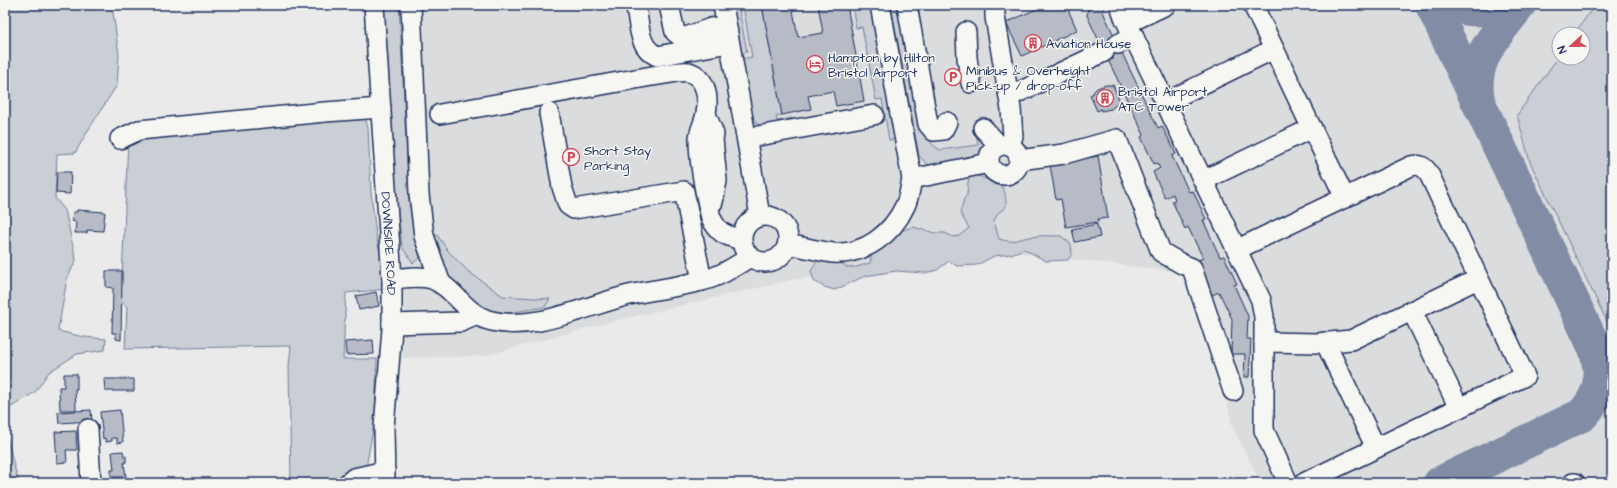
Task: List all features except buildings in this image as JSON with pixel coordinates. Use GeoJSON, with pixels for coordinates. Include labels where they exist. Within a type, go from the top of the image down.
{"type":"FeatureCollection","features":[{"type":"Feature","properties":{"kind":"street","name":"DOWNSIDE ROAD"},"geometry":{"type":"LineString","coordinates":[[374,5],[392,279],[392,324],[384,427],[385,477]]}},
{"type":"Feature","properties":{"kind":"street"},"geometry":{"type":"LineString","coordinates":[[411,5],[419,194],[424,236],[441,284]]}},
{"type":"Feature","properties":{"kind":"street"},"geometry":{"type":"LineString","coordinates":[[669,5],[675,32],[680,36],[686,37],[711,28],[728,34]]}},
{"type":"Feature","properties":{"kind":"street"},"geometry":{"type":"LineString","coordinates":[[723,5],[760,216]]}},
{"type":"Feature","properties":{"kind":"street"},"geometry":{"type":"LineString","coordinates":[[788,244],[834,253],[853,251],[872,244],[891,230],[906,205],[912,179],[880,5]]}},
{"type":"Feature","properties":{"kind":"street"},"geometry":{"type":"LineString","coordinates":[[907,5],[928,124],[934,131],[938,131],[943,130],[947,122]]}},
{"type":"Feature","properties":{"kind":"street"},"geometry":{"type":"LineString","coordinates":[[995,5],[995,17],[1009,95],[1013,136],[1004,154]]}},
{"type":"Feature","properties":{"kind":"street"},"geometry":{"type":"LineString","coordinates":[[1120,5],[1121,39],[1166,102],[1238,249],[1261,300],[1264,312],[1264,430],[1288,483]]}},
{"type":"Feature","properties":{"kind":"street"},"geometry":{"type":"LineString","coordinates":[[1009,95],[1017,93],[1121,39],[1166,5]]}},
{"type":"Feature","properties":{"kind":"street"},"geometry":{"type":"LineString","coordinates":[[1253,5],[1345,198]]}},
{"type":"Feature","properties":{"kind":"street"},"geometry":{"type":"LineString","coordinates":[[636,8],[642,40],[646,49],[657,56],[728,34]]}},
{"type":"Feature","properties":{"kind":"street"},"geometry":{"type":"LineString","coordinates":[[966,32],[967,58],[971,83]]}},
{"type":"Feature","properties":{"kind":"street"},"geometry":{"type":"LineString","coordinates":[[1166,102],[1274,49]]}},
{"type":"Feature","properties":{"kind":"street"},"geometry":{"type":"LineString","coordinates":[[440,114],[652,76],[688,72],[697,76],[704,85],[708,100],[708,125],[713,139],[717,181],[712,210]]}},
{"type":"Feature","properties":{"kind":"street"},"geometry":{"type":"LineString","coordinates":[[120,139],[139,130],[317,112],[381,108]]}},
{"type":"Feature","properties":{"kind":"street"},"geometry":{"type":"LineString","coordinates":[[549,113],[562,187],[568,205],[574,209],[684,191],[702,281]]}},
{"type":"Feature","properties":{"kind":"street"},"geometry":{"type":"LineString","coordinates":[[747,138],[874,115]]}},
{"type":"Feature","properties":{"kind":"street"},"geometry":{"type":"LineString","coordinates":[[708,125],[699,137],[700,155],[704,184],[716,228],[724,235],[741,240]]}},
{"type":"Feature","properties":{"kind":"street"},"geometry":{"type":"LineString","coordinates":[[983,128],[1004,154]]}},
{"type":"Feature","properties":{"kind":"street"},"geometry":{"type":"LineString","coordinates":[[1204,180],[1312,128]]}},
{"type":"Feature","properties":{"kind":"street"},"geometry":{"type":"LineString","coordinates":[[912,179],[1004,154],[1064,154],[1117,139],[1161,252],[1192,268],[1233,391]]}},
{"type":"Feature","properties":{"kind":"street"},"geometry":{"type":"LineString","coordinates":[[1238,249],[1411,166],[1421,166],[1425,168],[1429,174],[1525,376],[1304,483]]}},
{"type":"Feature","properties":{"kind":"street"},"geometry":{"type":"LineString","coordinates":[[766,215],[779,220],[787,231],[788,244],[786,250],[776,260],[762,262],[750,257],[745,252],[741,240],[744,227],[748,222],[760,216],[766,215]]}},
{"type":"Feature","properties":{"kind":"street"},"geometry":{"type":"LineString","coordinates":[[392,279],[417,277],[430,278],[441,284],[477,315],[502,323],[519,324],[543,320],[630,295],[702,281],[729,271],[750,257]]}},
{"type":"Feature","properties":{"kind":"street"},"geometry":{"type":"LineString","coordinates":[[1264,342],[1325,342],[1351,340],[1478,279]]}},
{"type":"Feature","properties":{"kind":"street"},"geometry":{"type":"LineString","coordinates":[[1412,311],[1459,408]]}},
{"type":"Feature","properties":{"kind":"street"},"geometry":{"type":"LineString","coordinates":[[392,324],[461,322],[477,315]]}},
{"type":"Feature","properties":{"kind":"street"},"geometry":{"type":"LineString","coordinates":[[1325,342],[1376,448]]}},
{"type":"Feature","properties":{"kind":"street"},"geometry":{"type":"LineString","coordinates":[[88,429],[91,483]]}},
{"type":"Feature","properties":{"kind":"street"},"geometry":{"type":"LineString","coordinates":[[348,483],[354,478],[385,477]]}},
{"type":"Feature","properties":{"kind":"shaded area"},"geometry":{"type":"Polygon","coordinates":[[[5,5],[112,5],[119,55],[117,85],[75,153],[57,154],[55,198],[65,210],[76,260],[67,279],[58,331],[84,337],[106,339],[105,350],[77,354],[49,372],[35,392],[5,411],[5,5]]]}},
{"type":"Feature","properties":{"kind":"shaded area"},"geometry":{"type":"Polygon","coordinates":[[[382,5],[1612,5],[1612,483],[1261,483],[1232,426],[1218,358],[1187,273],[989,249],[792,280],[610,322],[484,356],[402,358],[405,315],[401,262],[402,247],[389,134],[382,5]]]}},
{"type":"Feature","properties":{"kind":"shaded area"},"geometry":{"type":"Polygon","coordinates":[[[382,5],[399,5],[409,199],[415,240],[420,258],[413,263],[402,247],[389,134],[382,5]]]}},
{"type":"Feature","properties":{"kind":"shaded area"},"geometry":{"type":"Polygon","coordinates":[[[732,5],[738,5],[747,52],[740,53],[732,5]]]}},
{"type":"Feature","properties":{"kind":"shaded area"},"geometry":{"type":"Polygon","coordinates":[[[743,5],[762,5],[782,115],[776,116],[777,121],[792,118],[793,124],[766,127],[757,123],[753,119],[741,59],[752,57],[743,5]]]}},
{"type":"Feature","properties":{"kind":"shaded area"},"geometry":{"type":"Polygon","coordinates":[[[852,5],[870,5],[896,140],[889,140],[882,99],[876,100],[862,27],[856,28],[852,5]]]}},
{"type":"Feature","properties":{"kind":"shaded area"},"geometry":{"type":"Polygon","coordinates":[[[891,5],[901,5],[928,138],[933,145],[940,150],[978,145],[975,125],[988,146],[980,156],[939,166],[928,165],[919,156],[891,5]]]}},
{"type":"Feature","properties":{"kind":"shaded area"},"geometry":{"type":"Polygon","coordinates":[[[1595,5],[1612,5],[1612,332],[1530,162],[1517,115],[1552,66],[1591,66],[1591,26],[1580,26],[1595,5]]]}},
{"type":"Feature","properties":{"kind":"shaded area"},"geometry":{"type":"Polygon","coordinates":[[[364,113],[368,128],[371,192],[376,235],[388,289],[346,293],[343,359],[377,359],[375,419],[366,467],[340,483],[291,483],[289,366],[291,346],[125,349],[127,307],[121,302],[128,140],[364,113]]]}},
{"type":"Feature","properties":{"kind":"shaded area"},"geometry":{"type":"Polygon","coordinates":[[[971,174],[997,183],[1003,188],[1006,207],[998,213],[994,221],[999,239],[1012,241],[1034,236],[1061,236],[1071,244],[1072,254],[1068,260],[1046,261],[1024,249],[1011,254],[994,256],[977,265],[957,266],[949,261],[937,270],[925,273],[896,271],[865,276],[835,290],[824,287],[814,281],[811,271],[817,261],[832,255],[841,261],[846,267],[856,267],[870,263],[872,254],[878,247],[903,230],[913,227],[935,233],[945,233],[953,237],[959,236],[969,228],[960,213],[964,199],[967,195],[968,182],[971,174]]]}},
{"type":"Feature","properties":{"kind":"shaded area"},"geometry":{"type":"Polygon","coordinates":[[[429,233],[437,235],[449,252],[469,272],[503,296],[550,299],[545,307],[507,313],[489,310],[474,301],[447,277],[429,233]]]}},
{"type":"Feature","properties":{"kind":"shaded area"},"geometry":{"type":"Polygon","coordinates":[[[5,428],[12,458],[19,483],[5,483],[5,428]]]}},
{"type":"Feature","properties":{"kind":"taxiway"},"geometry":{"type":"LineString","coordinates":[[1432,5],[1612,384]]}},
{"type":"Feature","properties":{"kind":"taxiway"},"geometry":{"type":"LineString","coordinates":[[1453,5],[1479,10],[1505,5]]}},
{"type":"Feature","properties":{"kind":"taxiway"},"geometry":{"type":"LineString","coordinates":[[1478,100],[1477,85],[1481,60],[1494,38],[1519,5]]}},
{"type":"Feature","properties":{"kind":"taxiway"},"geometry":{"type":"LineString","coordinates":[[1440,483],[1582,415],[1593,401],[1600,380],[1597,355]]}},
{"type":"Feature","properties":{"kind":"place","name":"Aviation House"},"geometry":{"type":"Point","coordinates":[1033,43]}},
{"type":"Feature","properties":{"kind":"place","name":"Hampton by Hilton Bristol Airport"},"geometry":{"type":"Point","coordinates":[815,64]}},
{"type":"Feature","properties":{"kind":"place","name":"Minibus & Overheight Pick-up / drop-off"},"geometry":{"type":"Point","coordinates":[953,77]}},
{"type":"Feature","properties":{"kind":"place","name":"Bristol Airport ATC Tower"},"geometry":{"type":"Point","coordinates":[1105,98]}},
{"type":"Feature","properties":{"kind":"place","name":"Short Stay Parking"},"geometry":{"type":"Point","coordinates":[571,157]}}]}
